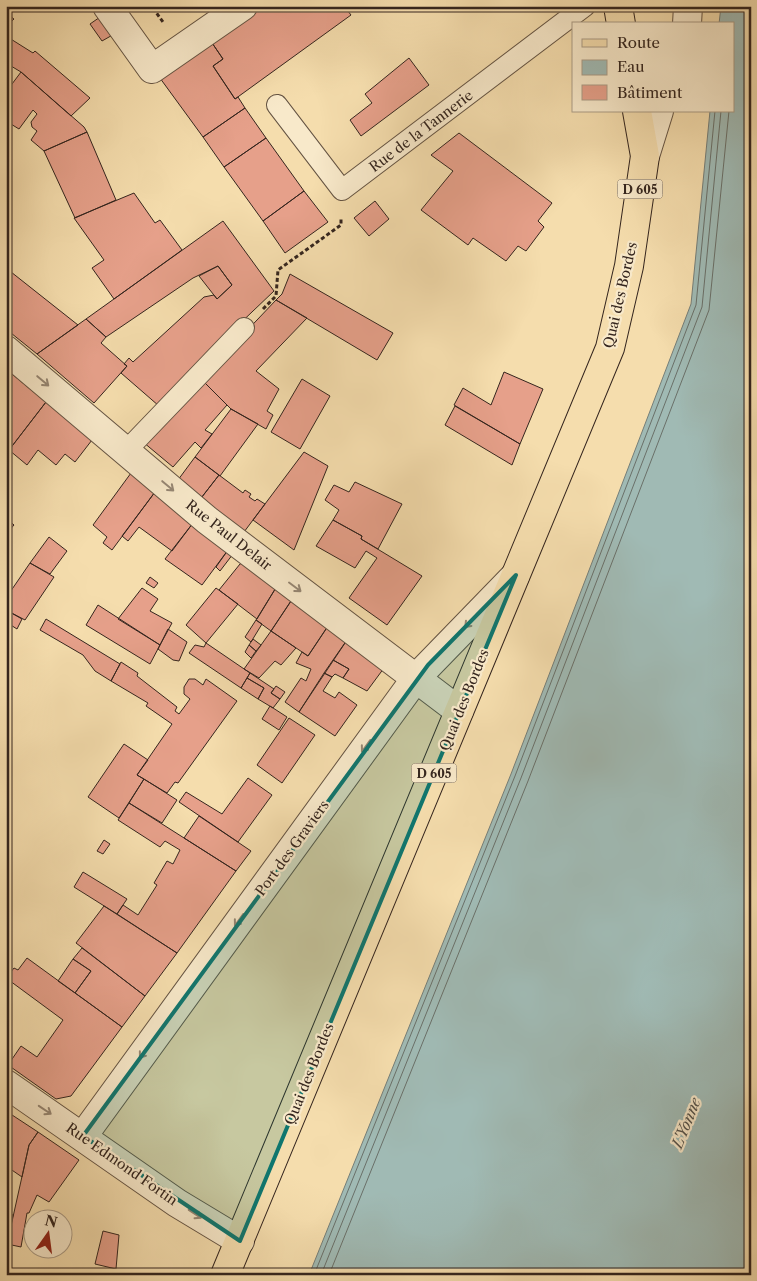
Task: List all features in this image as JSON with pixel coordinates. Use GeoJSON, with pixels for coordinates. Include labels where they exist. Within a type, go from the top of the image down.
{"type":"FeatureCollection","features":[{"type":"Feature","properties":{"kind":"main road"},"geometry":{"type":"LineString","coordinates":[[618,6],[621,22]]}},
{"type":"Feature","properties":{"kind":"main road","name":"Quai des Bordes"},"geometry":{"type":"LineString","coordinates":[[225,1275],[610,348],[629,266],[645,156],[637,112]]}},
{"type":"Feature","properties":{"kind":"street"},"geometry":{"type":"LineString","coordinates":[[107,6],[152,69],[243,6]]}},
{"type":"Feature","properties":{"kind":"street"},"geometry":{"type":"LineString","coordinates":[[686,22],[688,6]]}},
{"type":"Feature","properties":{"kind":"street"},"geometry":{"type":"LineString","coordinates":[[645,156],[659,112]]}},
{"type":"Feature","properties":{"kind":"street","name":"Rue Paul Delair"},"geometry":{"type":"LineString","coordinates":[[6,350],[207,520],[459,712]]}},
{"type":"Feature","properties":{"kind":"street","name":"Port des Graviers"},"geometry":{"type":"LineString","coordinates":[[83,1136],[416,678],[516,575]]}},
{"type":"Feature","properties":{"kind":"street","name":"Rue Edmond Fortin"},"geometry":{"type":"LineString","coordinates":[[6,1084],[190,1211],[240,1241]]}},
{"type":"Feature","properties":{"kind":"lane","name":"Rue de la Tannerie"},"geometry":{"type":"LineString","coordinates":[[342,190],[585,6]]}},
{"type":"Feature","properties":{"kind":"lane"},"geometry":{"type":"LineString","coordinates":[[277,105],[342,190]]}},
{"type":"Feature","properties":{"kind":"lane"},"geometry":{"type":"LineString","coordinates":[[126,451],[244,328]]}},
{"type":"Feature","properties":{"kind":"path"},"geometry":{"type":"LineString","coordinates":[[153,8],[167,28]]}},
{"type":"Feature","properties":{"kind":"path"},"geometry":{"type":"LineString","coordinates":[[244,328],[276,296],[278,270],[341,225],[342,190]]}},
{"type":"Feature","properties":{"kind":"highlighted area"},"geometry":{"type":"Polygon","coordinates":[[[516,575],[240,1241],[83,1136],[428,665],[516,575]]]}},
{"type":"Feature","properties":{"kind":"water","name":"L'Yonne"},"geometry":{"type":"Polygon","coordinates":[[[721,6],[751,6],[751,1275],[309,1275],[511,774],[691,304],[710,112],[734,112],[734,22],[719,22],[721,6]]]}},
{"type":"Feature","properties":{"kind":"building"},"geometry":{"type":"Polygon","coordinates":[[[250,6],[344,6],[351,15],[235,99],[213,66],[223,59],[208,37],[250,6]]]}},
{"type":"Feature","properties":{"kind":"building"},"geometry":{"type":"Polygon","coordinates":[[[6,13],[14,19],[6,27],[6,13]]]}},
{"type":"Feature","properties":{"kind":"building"},"geometry":{"type":"Polygon","coordinates":[[[103,15],[116,33],[102,41],[90,24],[103,15]]]}},
{"type":"Feature","properties":{"kind":"building"},"geometry":{"type":"Polygon","coordinates":[[[6,36],[33,53],[35,51],[90,98],[71,116],[21,72],[6,63],[6,36]]]}},
{"type":"Feature","properties":{"kind":"building"},"geometry":{"type":"Polygon","coordinates":[[[208,37],[223,59],[213,66],[235,99],[238,97],[245,108],[203,137],[157,74],[208,37]]]}},
{"type":"Feature","properties":{"kind":"building"},"geometry":{"type":"Polygon","coordinates":[[[409,58],[429,85],[361,136],[350,120],[372,103],[365,94],[409,58]]]}},
{"type":"Feature","properties":{"kind":"building"},"geometry":{"type":"Polygon","coordinates":[[[21,72],[84,127],[87,132],[44,151],[31,140],[37,131],[32,127],[31,122],[37,114],[33,110],[19,129],[6,121],[6,92],[21,72]]]}},
{"type":"Feature","properties":{"kind":"building"},"geometry":{"type":"Polygon","coordinates":[[[245,108],[266,138],[224,167],[203,137],[245,108]]]}},
{"type":"Feature","properties":{"kind":"building"},"geometry":{"type":"Polygon","coordinates":[[[87,132],[116,200],[75,218],[44,151],[87,132]]]}},
{"type":"Feature","properties":{"kind":"building"},"geometry":{"type":"Polygon","coordinates":[[[459,133],[552,203],[538,221],[544,227],[526,251],[518,246],[506,261],[473,238],[468,245],[421,210],[453,171],[431,155],[459,133]]]}},
{"type":"Feature","properties":{"kind":"building"},"geometry":{"type":"Polygon","coordinates":[[[266,138],[304,191],[263,221],[224,167],[266,138]]]}},
{"type":"Feature","properties":{"kind":"building"},"geometry":{"type":"Polygon","coordinates":[[[304,191],[328,222],[285,253],[263,221],[304,191]]]}},
{"type":"Feature","properties":{"kind":"building"},"geometry":{"type":"Polygon","coordinates":[[[134,193],[155,223],[160,220],[182,250],[114,299],[92,268],[104,260],[74,218],[134,193]]]}},
{"type":"Feature","properties":{"kind":"building"},"geometry":{"type":"Polygon","coordinates":[[[375,201],[389,219],[369,236],[354,218],[375,201]]]}},
{"type":"Feature","properties":{"kind":"building"},"geometry":{"type":"Polygon","coordinates":[[[223,221],[274,291],[210,352],[159,406],[121,373],[127,366],[124,364],[129,358],[133,362],[204,297],[214,295],[217,299],[232,285],[218,266],[193,278],[106,337],[86,319],[223,221]]]}},
{"type":"Feature","properties":{"kind":"building"},"geometry":{"type":"Polygon","coordinates":[[[218,266],[232,285],[217,299],[199,276],[218,266]]]}},
{"type":"Feature","properties":{"kind":"building"},"geometry":{"type":"Polygon","coordinates":[[[6,268],[78,325],[37,354],[6,329],[6,268]]]}},
{"type":"Feature","properties":{"kind":"building"},"geometry":{"type":"Polygon","coordinates":[[[290,274],[393,333],[377,360],[276,300],[282,294],[290,274]]]}},
{"type":"Feature","properties":{"kind":"building"},"geometry":{"type":"Polygon","coordinates":[[[276,300],[307,318],[256,371],[279,389],[267,411],[273,415],[266,429],[231,409],[201,379],[276,300]]]}},
{"type":"Feature","properties":{"kind":"building"},"geometry":{"type":"Polygon","coordinates":[[[86,319],[106,337],[101,343],[127,366],[94,403],[37,354],[86,319]]]}},
{"type":"Feature","properties":{"kind":"building"},"geometry":{"type":"Polygon","coordinates":[[[6,369],[46,402],[6,454],[8,433],[6,369]]]}},
{"type":"Feature","properties":{"kind":"building"},"geometry":{"type":"Polygon","coordinates":[[[504,372],[543,389],[520,444],[454,405],[463,388],[491,405],[504,372]]]}},
{"type":"Feature","properties":{"kind":"building"},"geometry":{"type":"Polygon","coordinates":[[[201,379],[227,405],[205,430],[212,434],[201,448],[195,442],[173,467],[143,442],[201,379]]]}},
{"type":"Feature","properties":{"kind":"building"},"geometry":{"type":"Polygon","coordinates":[[[302,379],[330,396],[300,449],[271,432],[302,379]]]}},
{"type":"Feature","properties":{"kind":"building"},"geometry":{"type":"Polygon","coordinates":[[[46,402],[92,440],[75,462],[65,454],[56,465],[38,450],[27,465],[9,450],[46,402]]]}},
{"type":"Feature","properties":{"kind":"building"},"geometry":{"type":"Polygon","coordinates":[[[455,406],[520,444],[512,465],[445,425],[455,406]]]}},
{"type":"Feature","properties":{"kind":"building"},"geometry":{"type":"Polygon","coordinates":[[[231,409],[258,424],[220,476],[195,457],[231,409]]]}},
{"type":"Feature","properties":{"kind":"building"},"geometry":{"type":"Polygon","coordinates":[[[304,452],[328,466],[294,550],[253,520],[304,452]]]}},
{"type":"Feature","properties":{"kind":"building"},"geometry":{"type":"Polygon","coordinates":[[[195,457],[219,475],[198,502],[175,484],[195,457]]]}},
{"type":"Feature","properties":{"kind":"building"},"geometry":{"type":"Polygon","coordinates":[[[131,473],[155,492],[112,550],[103,543],[107,537],[93,525],[131,473]]]}},
{"type":"Feature","properties":{"kind":"building"},"geometry":{"type":"Polygon","coordinates":[[[219,475],[243,493],[245,490],[251,494],[249,497],[255,501],[257,499],[265,504],[241,536],[198,502],[219,475]]]}},
{"type":"Feature","properties":{"kind":"building"},"geometry":{"type":"Polygon","coordinates":[[[355,482],[402,504],[378,549],[361,539],[362,536],[333,520],[339,510],[325,500],[334,485],[349,492],[355,482]]]}},
{"type":"Feature","properties":{"kind":"building"},"geometry":{"type":"Polygon","coordinates":[[[155,492],[193,523],[172,551],[139,527],[128,541],[122,536],[155,492]]]}},
{"type":"Feature","properties":{"kind":"building"},"geometry":{"type":"Polygon","coordinates":[[[6,518],[14,525],[6,534],[6,518]]]}},
{"type":"Feature","properties":{"kind":"building"},"geometry":{"type":"Polygon","coordinates":[[[333,520],[362,536],[361,539],[422,576],[387,625],[349,598],[377,558],[366,551],[355,568],[316,546],[333,520]]]}},
{"type":"Feature","properties":{"kind":"building"},"geometry":{"type":"Polygon","coordinates":[[[193,523],[228,550],[202,585],[165,559],[193,523]]]}},
{"type":"Feature","properties":{"kind":"building"},"geometry":{"type":"Polygon","coordinates":[[[49,537],[67,551],[50,574],[30,563],[49,537]]]}},
{"type":"Feature","properties":{"kind":"building"},"geometry":{"type":"Polygon","coordinates":[[[228,550],[233,554],[220,571],[216,567],[228,550]]]}},
{"type":"Feature","properties":{"kind":"building"},"geometry":{"type":"Polygon","coordinates":[[[244,562],[277,586],[257,619],[219,590],[240,564],[244,562]]]}},
{"type":"Feature","properties":{"kind":"building"},"geometry":{"type":"Polygon","coordinates":[[[30,563],[54,577],[25,620],[6,610],[6,598],[30,563]]]}},
{"type":"Feature","properties":{"kind":"building"},"geometry":{"type":"Polygon","coordinates":[[[150,577],[158,583],[154,588],[146,583],[150,577]]]}},
{"type":"Feature","properties":{"kind":"building"},"geometry":{"type":"Polygon","coordinates":[[[277,586],[293,598],[271,631],[256,620],[277,586]]]}},
{"type":"Feature","properties":{"kind":"building"},"geometry":{"type":"Polygon","coordinates":[[[142,588],[158,599],[150,611],[172,623],[160,645],[118,619],[142,588]]]}},
{"type":"Feature","properties":{"kind":"building"},"geometry":{"type":"Polygon","coordinates":[[[216,588],[238,604],[206,643],[186,625],[216,588]]]}},
{"type":"Feature","properties":{"kind":"building"},"geometry":{"type":"Polygon","coordinates":[[[293,598],[330,623],[308,656],[271,631],[293,598]]]}},
{"type":"Feature","properties":{"kind":"building"},"geometry":{"type":"Polygon","coordinates":[[[98,605],[160,645],[150,664],[86,625],[98,605]]]}},
{"type":"Feature","properties":{"kind":"building"},"geometry":{"type":"Polygon","coordinates":[[[6,610],[22,619],[17,629],[6,622],[6,610]]]}},
{"type":"Feature","properties":{"kind":"building"},"geometry":{"type":"Polygon","coordinates":[[[46,619],[120,664],[111,681],[95,671],[83,655],[40,630],[46,619]]]}},
{"type":"Feature","properties":{"kind":"building"},"geometry":{"type":"Polygon","coordinates":[[[256,620],[262,624],[251,642],[245,637],[256,620]]]}},
{"type":"Feature","properties":{"kind":"building"},"geometry":{"type":"Polygon","coordinates":[[[330,623],[349,637],[299,712],[285,702],[301,678],[306,681],[311,669],[296,663],[302,652],[308,656],[330,623]]]}},
{"type":"Feature","properties":{"kind":"building"},"geometry":{"type":"Polygon","coordinates":[[[168,629],[187,642],[179,661],[173,660],[158,649],[168,629]]]}},
{"type":"Feature","properties":{"kind":"building"},"geometry":{"type":"Polygon","coordinates":[[[271,631],[296,648],[281,665],[275,661],[259,678],[244,669],[271,631]]]}},
{"type":"Feature","properties":{"kind":"building"},"geometry":{"type":"Polygon","coordinates":[[[349,637],[384,668],[367,691],[343,678],[349,669],[333,660],[349,637]]]}},
{"type":"Feature","properties":{"kind":"building"},"geometry":{"type":"Polygon","coordinates":[[[253,639],[261,645],[256,651],[249,645],[253,639]]]}},
{"type":"Feature","properties":{"kind":"building"},"geometry":{"type":"Polygon","coordinates":[[[206,643],[250,673],[241,688],[189,653],[195,645],[204,647],[206,643]]]}},
{"type":"Feature","properties":{"kind":"building"},"geometry":{"type":"Polygon","coordinates":[[[249,645],[256,651],[251,658],[245,652],[249,645]]]}},
{"type":"Feature","properties":{"kind":"building"},"geometry":{"type":"Polygon","coordinates":[[[333,660],[349,669],[343,678],[335,674],[332,677],[324,673],[333,660]]]}},
{"type":"Feature","properties":{"kind":"building"},"geometry":{"type":"Polygon","coordinates":[[[121,662],[138,673],[137,676],[177,707],[175,711],[179,714],[190,699],[184,694],[184,687],[189,679],[195,679],[203,685],[206,679],[237,701],[178,783],[175,782],[167,793],[137,775],[172,724],[146,706],[148,703],[111,681],[121,662]]]}},
{"type":"Feature","properties":{"kind":"building"},"geometry":{"type":"Polygon","coordinates":[[[250,673],[274,689],[271,693],[280,699],[273,708],[258,699],[264,688],[247,678],[250,673]]]}},
{"type":"Feature","properties":{"kind":"building"},"geometry":{"type":"Polygon","coordinates":[[[324,673],[332,677],[323,691],[335,698],[339,692],[357,705],[335,736],[299,712],[324,673]]]}},
{"type":"Feature","properties":{"kind":"building"},"geometry":{"type":"Polygon","coordinates":[[[247,678],[264,688],[258,699],[241,688],[247,678]]]}},
{"type":"Feature","properties":{"kind":"building"},"geometry":{"type":"Polygon","coordinates":[[[276,686],[285,692],[280,699],[271,693],[276,686]]]}},
{"type":"Feature","properties":{"kind":"building"},"geometry":{"type":"Polygon","coordinates":[[[270,706],[287,717],[279,730],[262,719],[270,706]]]}},
{"type":"Feature","properties":{"kind":"building"},"geometry":{"type":"Polygon","coordinates":[[[289,718],[315,735],[282,783],[257,765],[289,718]]]}},
{"type":"Feature","properties":{"kind":"building"},"geometry":{"type":"Polygon","coordinates":[[[124,744],[148,760],[137,775],[144,779],[119,818],[88,797],[124,744]]]}},
{"type":"Feature","properties":{"kind":"building"},"geometry":{"type":"Polygon","coordinates":[[[248,778],[272,795],[238,842],[179,802],[186,792],[222,814],[248,778]]]}},
{"type":"Feature","properties":{"kind":"building"},"geometry":{"type":"Polygon","coordinates":[[[144,779],[177,800],[162,823],[129,803],[144,779]]]}},
{"type":"Feature","properties":{"kind":"building"},"geometry":{"type":"Polygon","coordinates":[[[129,803],[236,871],[177,953],[117,914],[123,905],[138,915],[157,885],[154,883],[167,861],[173,864],[180,850],[165,841],[160,847],[118,820],[129,803]]]}},
{"type":"Feature","properties":{"kind":"building"},"geometry":{"type":"Polygon","coordinates":[[[199,816],[251,851],[236,871],[184,838],[199,816]]]}},
{"type":"Feature","properties":{"kind":"building"},"geometry":{"type":"Polygon","coordinates":[[[104,840],[110,844],[103,854],[97,851],[104,840]]]}},
{"type":"Feature","properties":{"kind":"building"},"geometry":{"type":"Polygon","coordinates":[[[83,872],[127,899],[117,914],[74,887],[83,872]]]}},
{"type":"Feature","properties":{"kind":"building"},"geometry":{"type":"Polygon","coordinates":[[[104,906],[177,953],[145,996],[76,943],[104,906]]]}},
{"type":"Feature","properties":{"kind":"building"},"geometry":{"type":"Polygon","coordinates":[[[82,948],[145,996],[122,1027],[75,993],[91,971],[73,959],[82,948]]]}},
{"type":"Feature","properties":{"kind":"building"},"geometry":{"type":"Polygon","coordinates":[[[27,958],[122,1027],[71,1096],[56,1099],[8,1065],[21,1046],[37,1057],[63,1020],[6,978],[14,968],[18,970],[27,958]]]}},
{"type":"Feature","properties":{"kind":"building"},"geometry":{"type":"Polygon","coordinates":[[[73,959],[91,971],[75,993],[58,981],[73,959]]]}},
{"type":"Feature","properties":{"kind":"building"},"geometry":{"type":"Polygon","coordinates":[[[6,1111],[38,1132],[29,1145],[22,1177],[6,1166],[6,1111]]]}},
{"type":"Feature","properties":{"kind":"building"},"geometry":{"type":"Polygon","coordinates":[[[38,1132],[79,1160],[49,1202],[37,1195],[31,1208],[22,1208],[21,1247],[7,1244],[29,1145],[38,1132]]]}},
{"type":"Feature","properties":{"kind":"building"},"geometry":{"type":"Polygon","coordinates":[[[6,1213],[13,1215],[7,1244],[6,1244],[6,1213]]]}},
{"type":"Feature","properties":{"kind":"building"},"geometry":{"type":"Polygon","coordinates":[[[103,1231],[119,1235],[116,1269],[95,1264],[103,1231]]]}}]}
